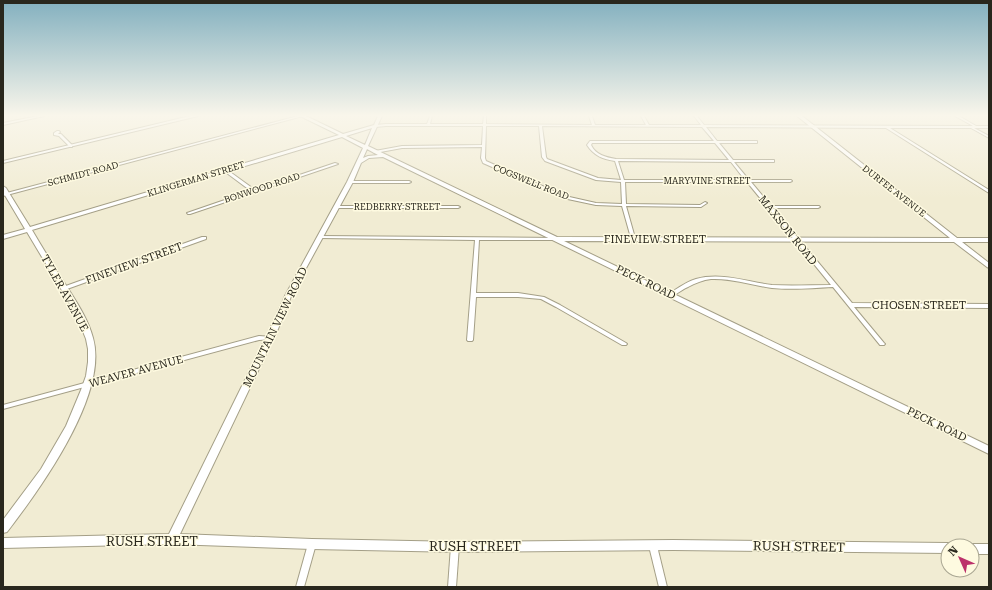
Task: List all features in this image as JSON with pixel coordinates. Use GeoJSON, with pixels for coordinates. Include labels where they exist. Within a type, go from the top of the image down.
{"type":"FeatureCollection","features":[{"type":"Feature","properties":{"kind":"street"},"geometry":{"type":"LineString","coordinates":[[3,162],[81,144]]}},
{"type":"Feature","properties":{"kind":"street","name":"SCHMIDT ROAD"},"geometry":{"type":"LineString","coordinates":[[5,195],[198,144]]}},
{"type":"Feature","properties":{"kind":"street","name":"KLINGERMAN STREET"},"geometry":{"type":"LineString","coordinates":[[3,237],[314,144]]}},
{"type":"Feature","properties":{"kind":"street","name":"PECK ROAD"},"geometry":{"type":"LineString","coordinates":[[358,144],[989,450]]}},
{"type":"Feature","properties":{"kind":"street","name":"MOUNTAIN VIEW ROAD"},"geometry":{"type":"LineString","coordinates":[[172,539],[286,302],[350,182],[367,144]]}},
{"type":"Feature","properties":{"kind":"street","name":"MARYVINE STREET"},"geometry":{"type":"LineString","coordinates":[[542,144],[544,157],[546,160],[596,179],[623,181],[790,181]]}},
{"type":"Feature","properties":{"kind":"street"},"geometry":{"type":"LineString","coordinates":[[589,144],[588,145],[592,151],[605,158],[616,160],[773,160]]}},
{"type":"Feature","properties":{"kind":"street","name":"MAXSON ROAD"},"geometry":{"type":"LineString","coordinates":[[716,144],[797,239],[833,286],[882,344]]}},
{"type":"Feature","properties":{"kind":"street","name":"DURFEE AVENUE"},"geometry":{"type":"LineString","coordinates":[[834,144],[989,266]]}},
{"type":"Feature","properties":{"kind":"street"},"geometry":{"type":"LineString","coordinates":[[912,144],[989,192]]}},
{"type":"Feature","properties":{"kind":"street"},"geometry":{"type":"LineString","coordinates":[[375,152],[405,147],[483,146]]}},
{"type":"Feature","properties":{"kind":"street","name":"COGSWELL ROAD"},"geometry":{"type":"LineString","coordinates":[[483,146],[482,158],[484,162],[500,170],[572,199],[596,204],[624,205]]}},
{"type":"Feature","properties":{"kind":"street"},"geometry":{"type":"LineString","coordinates":[[358,164],[368,157],[384,156]]}},
{"type":"Feature","properties":{"kind":"street"},"geometry":{"type":"LineString","coordinates":[[616,160],[623,181],[624,205],[633,238]]}},
{"type":"Feature","properties":{"kind":"street","name":"BONWOOD ROAD"},"geometry":{"type":"LineString","coordinates":[[189,213],[336,164]]}},
{"type":"Feature","properties":{"kind":"street"},"geometry":{"type":"LineString","coordinates":[[226,170],[254,191]]}},
{"type":"Feature","properties":{"kind":"street"},"geometry":{"type":"LineString","coordinates":[[350,182],[409,182]]}},
{"type":"Feature","properties":{"kind":"street","name":"TYLER AVENUE"},"geometry":{"type":"LineString","coordinates":[[3,188],[5,195],[65,288],[84,322],[92,344],[88,385],[70,428],[40,479],[3,528]]}},
{"type":"Feature","properties":{"kind":"street"},"geometry":{"type":"LineString","coordinates":[[624,205],[701,206],[705,203]]}},
{"type":"Feature","properties":{"kind":"street","name":"REDBERRY STREET"},"geometry":{"type":"LineString","coordinates":[[337,207],[458,207]]}},
{"type":"Feature","properties":{"kind":"street"},"geometry":{"type":"LineString","coordinates":[[770,207],[818,207]]}},
{"type":"Feature","properties":{"kind":"street","name":"FINEVIEW STREET"},"geometry":{"type":"LineString","coordinates":[[320,237],[989,240]]}},
{"type":"Feature","properties":{"kind":"street","name":"FINEVIEW STREET"},"geometry":{"type":"LineString","coordinates":[[65,288],[204,238]]}},
{"type":"Feature","properties":{"kind":"street"},"geometry":{"type":"LineString","coordinates":[[470,340],[475,294],[477,238]]}},
{"type":"Feature","properties":{"kind":"street"},"geometry":{"type":"LineString","coordinates":[[671,295],[691,282],[715,277],[784,287],[833,286]]}},
{"type":"Feature","properties":{"kind":"street"},"geometry":{"type":"LineString","coordinates":[[475,294],[518,295],[542,298],[624,344]]}},
{"type":"Feature","properties":{"kind":"street","name":"CHOSEN STREET"},"geometry":{"type":"LineString","coordinates":[[850,305],[989,306]]}},
{"type":"Feature","properties":{"kind":"street","name":"WEAVER AVENUE"},"geometry":{"type":"LineString","coordinates":[[3,407],[259,338],[270,338]]}},
{"type":"Feature","properties":{"kind":"street","name":"RUSH STREET"},"geometry":{"type":"LineString","coordinates":[[3,543],[172,539],[312,544],[455,546],[940,548]]}},
{"type":"Feature","properties":{"kind":"street"},"geometry":{"type":"LineString","coordinates":[[300,587],[312,544]]}},
{"type":"Feature","properties":{"kind":"street"},"geometry":{"type":"LineString","coordinates":[[452,587],[455,546]]}},
{"type":"Feature","properties":{"kind":"street"},"geometry":{"type":"LineString","coordinates":[[653,546],[662,587]]}}]}
